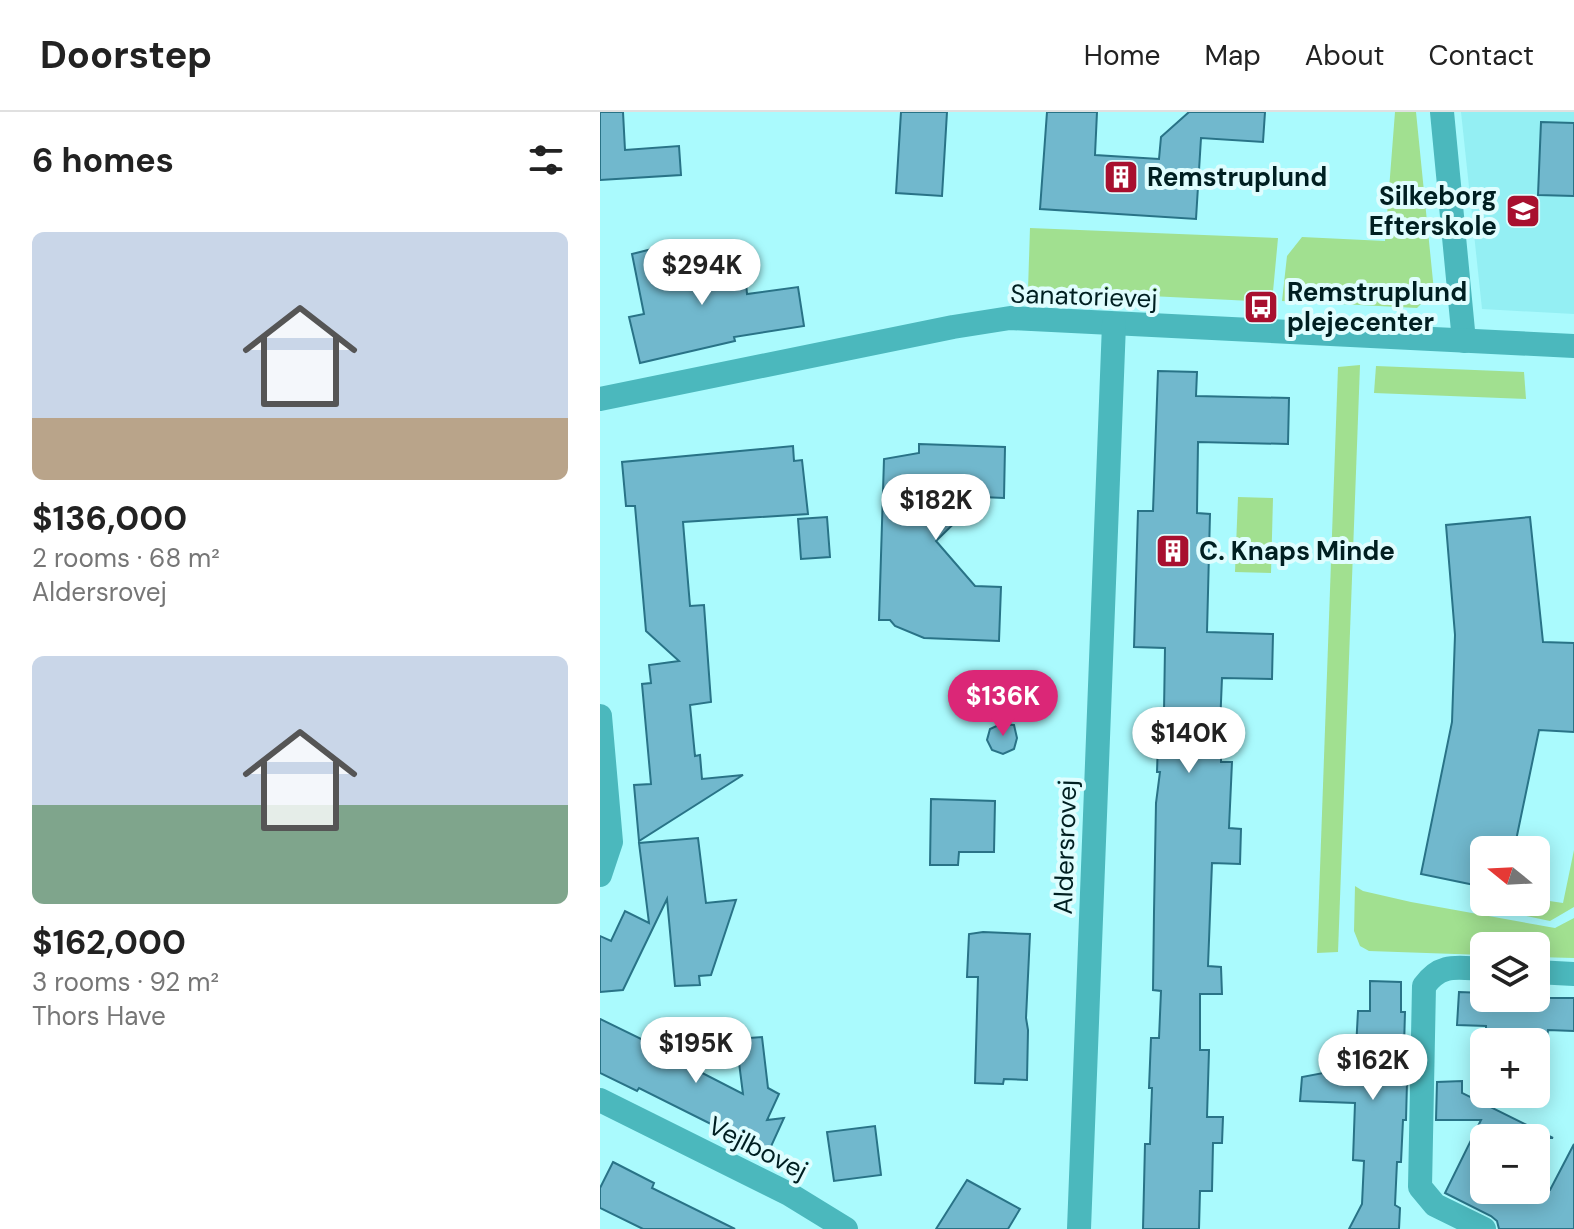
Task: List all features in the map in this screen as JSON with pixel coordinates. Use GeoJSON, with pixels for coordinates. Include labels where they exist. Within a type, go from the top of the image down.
{"type":"FeatureCollection","features":[{"type":"Feature","properties":{"kind":"street"},"geometry":{"type":"LineString","coordinates":[[1442,112],[1464,341]]}},
{"type":"Feature","properties":{"kind":"street","name":"Sanatorievej"},"geometry":{"type":"LineString","coordinates":[[600,399],[967,324],[1010,318],[1574,346]]}},
{"type":"Feature","properties":{"kind":"street","name":"Aldersrovej"},"geometry":{"type":"LineString","coordinates":[[1079,1229],[1114,324]]}},
{"type":"Feature","properties":{"kind":"street"},"geometry":{"type":"LineString","coordinates":[[600,716],[611,842],[600,875]]}},
{"type":"Feature","properties":{"kind":"street"},"geometry":{"type":"LineString","coordinates":[[1470,968],[1447,967],[1433,973],[1424,986],[1420,1187],[1435,1205],[1484,1229]]}},
{"type":"Feature","properties":{"kind":"street"},"geometry":{"type":"LineString","coordinates":[[1550,973],[1574,974]]}},
{"type":"Feature","properties":{"kind":"street","name":"Vejlbovej"},"geometry":{"type":"LineString","coordinates":[[600,1100],[789,1194],[846,1229]]}},
{"type":"Feature","properties":{"kind":"shaded area","name":"Silkeborg Efterskole"},"geometry":{"type":"Polygon","coordinates":[[[1461,112],[1574,112],[1574,314],[1482,309],[1461,112]]]}},
{"type":"Feature","properties":{"kind":"green space"},"geometry":{"type":"Polygon","coordinates":[[[1395,112],[1416,112],[1434,291],[1417,308],[1282,301],[1287,256],[1302,237],[1385,241],[1395,112]]]}},
{"type":"Feature","properties":{"kind":"green space"},"geometry":{"type":"Polygon","coordinates":[[[1030,228],[1278,238],[1272,302],[1028,290],[1030,228]]]}},
{"type":"Feature","properties":{"kind":"green space"},"geometry":{"type":"Polygon","coordinates":[[[1360,365],[1338,952],[1317,953],[1338,367],[1360,365]]]}},
{"type":"Feature","properties":{"kind":"green space"},"geometry":{"type":"Polygon","coordinates":[[[1376,366],[1524,372],[1526,399],[1374,393],[1376,366]]]}},
{"type":"Feature","properties":{"kind":"green space"},"geometry":{"type":"Polygon","coordinates":[[[1238,497],[1273,498],[1271,573],[1235,572],[1238,497]]]}},
{"type":"Feature","properties":{"kind":"green space"},"geometry":{"type":"Polygon","coordinates":[[[1574,850],[1574,907],[1550,921],[1526,916],[1550,916],[1550,901],[1563,903],[1574,850]]]}},
{"type":"Feature","properties":{"kind":"green space"},"geometry":{"type":"Polygon","coordinates":[[[1355,886],[1363,891],[1470,913],[1470,916],[1489,916],[1555,928],[1574,918],[1574,958],[1550,957],[1550,932],[1470,932],[1470,955],[1369,951],[1360,946],[1354,931],[1355,886]]]}},
{"type":"Feature","properties":{"kind":"building"},"geometry":{"type":"Polygon","coordinates":[[[600,112],[623,112],[625,150],[679,146],[681,175],[600,180],[600,112]]]}},
{"type":"Feature","properties":{"kind":"building"},"geometry":{"type":"Polygon","coordinates":[[[901,112],[947,112],[942,196],[896,193],[901,112]]]}},
{"type":"Feature","properties":{"kind":"building","name":"Remstruplund"},"geometry":{"type":"Polygon","coordinates":[[[1047,112],[1097,112],[1095,155],[1159,159],[1161,137],[1189,112],[1265,112],[1263,142],[1201,138],[1196,219],[1040,209],[1047,112]]]}},
{"type":"Feature","properties":{"kind":"building"},"geometry":{"type":"Polygon","coordinates":[[[1541,122],[1574,123],[1574,196],[1538,195],[1541,122]]]}},
{"type":"Feature","properties":{"kind":"building"},"geometry":{"type":"Polygon","coordinates":[[[656,248],[659,264],[719,250],[725,285],[746,282],[747,294],[798,287],[804,326],[734,337],[735,341],[640,363],[629,317],[644,314],[632,254],[656,248]]]}},
{"type":"Feature","properties":{"kind":"building"},"geometry":{"type":"Polygon","coordinates":[[[1158,371],[1197,372],[1196,396],[1289,398],[1288,444],[1198,442],[1197,513],[1210,514],[1207,632],[1273,634],[1272,679],[1222,678],[1219,750],[1221,762],[1232,762],[1229,828],[1241,829],[1240,864],[1212,863],[1208,966],[1221,967],[1222,994],[1200,994],[1200,1050],[1209,1050],[1207,1117],[1223,1117],[1222,1143],[1213,1143],[1212,1191],[1200,1191],[1199,1229],[1143,1229],[1145,1144],[1150,1144],[1151,1038],[1159,1038],[1161,991],[1153,990],[1159,711],[1164,711],[1165,648],[1134,647],[1138,511],[1153,511],[1158,371]]]}},
{"type":"Feature","properties":{"kind":"building"},"geometry":{"type":"Polygon","coordinates":[[[919,444],[1005,447],[1004,498],[981,497],[936,541],[975,586],[1001,587],[999,641],[924,638],[895,626],[890,620],[879,620],[884,459],[919,453],[919,444]]]}},
{"type":"Feature","properties":{"kind":"building"},"geometry":{"type":"Polygon","coordinates":[[[793,446],[794,461],[802,460],[808,514],[683,522],[690,606],[704,605],[711,702],[690,705],[695,756],[700,755],[702,779],[743,775],[639,841],[634,785],[651,784],[642,684],[651,683],[649,665],[679,661],[646,631],[635,506],[626,506],[622,462],[793,446]]]}},
{"type":"Feature","properties":{"kind":"building"},"geometry":{"type":"Polygon","coordinates":[[[827,517],[830,557],[801,559],[798,519],[827,517]]]}},
{"type":"Feature","properties":{"kind":"building"},"geometry":{"type":"Polygon","coordinates":[[[1530,517],[1543,642],[1574,643],[1574,732],[1539,730],[1517,836],[1470,836],[1470,884],[1421,874],[1452,722],[1455,635],[1446,525],[1530,517]]]}},
{"type":"Feature","properties":{"kind":"building"},"geometry":{"type":"Polygon","coordinates":[[[1001,724],[1014,725],[1017,738],[1014,749],[1003,754],[992,750],[987,740],[990,729],[1001,724]]]}},
{"type":"Feature","properties":{"kind":"building"},"geometry":{"type":"Polygon","coordinates":[[[931,799],[995,801],[994,852],[959,852],[958,865],[930,865],[931,799]]]}},
{"type":"Feature","properties":{"kind":"building"},"geometry":{"type":"Polygon","coordinates":[[[698,838],[706,903],[736,900],[711,975],[699,976],[700,985],[675,986],[667,899],[623,990],[600,992],[600,936],[611,941],[625,911],[649,923],[639,843],[698,838]]]}},
{"type":"Feature","properties":{"kind":"building"},"geometry":{"type":"Polygon","coordinates":[[[969,934],[1030,934],[1027,1080],[1004,1079],[1003,1084],[975,1083],[978,977],[967,977],[969,934]]]}},
{"type":"Feature","properties":{"kind":"building"},"geometry":{"type":"Polygon","coordinates":[[[1370,981],[1401,982],[1401,1012],[1405,1012],[1403,1082],[1407,1082],[1406,1120],[1403,1120],[1401,1162],[1397,1162],[1395,1205],[1400,1208],[1399,1229],[1349,1229],[1362,1204],[1364,1161],[1353,1160],[1355,1103],[1300,1101],[1302,1077],[1355,1067],[1358,1011],[1370,1011],[1370,981]]]}},
{"type":"Feature","properties":{"kind":"building"},"geometry":{"type":"Polygon","coordinates":[[[1459,992],[1470,992],[1470,1012],[1550,1012],[1550,998],[1574,998],[1574,1031],[1457,1025],[1459,992]]]}},
{"type":"Feature","properties":{"kind":"building"},"geometry":{"type":"Polygon","coordinates":[[[600,1019],[674,1055],[673,1058],[743,1094],[736,1039],[762,1037],[768,1088],[779,1094],[767,1120],[784,1118],[768,1153],[754,1146],[750,1154],[749,1143],[639,1088],[637,1091],[600,1073],[600,1019]]]}},
{"type":"Feature","properties":{"kind":"building"},"geometry":{"type":"Polygon","coordinates":[[[1462,1081],[1462,1093],[1470,1097],[1470,1108],[1492,1108],[1525,1124],[1436,1120],[1437,1082],[1462,1081]]]}},
{"type":"Feature","properties":{"kind":"building"},"geometry":{"type":"Polygon","coordinates":[[[875,1126],[881,1175],[834,1181],[827,1132],[875,1126]]]}},
{"type":"Feature","properties":{"kind":"building"},"geometry":{"type":"Polygon","coordinates":[[[1470,1142],[1470,1204],[1550,1204],[1550,1190],[1574,1144],[1574,1229],[1499,1229],[1497,1221],[1491,1216],[1445,1193],[1470,1142]]]}},
{"type":"Feature","properties":{"kind":"building"},"geometry":{"type":"Polygon","coordinates":[[[613,1162],[654,1183],[652,1188],[735,1229],[643,1229],[600,1208],[600,1188],[613,1162]]]}},
{"type":"Feature","properties":{"kind":"building"},"geometry":{"type":"Polygon","coordinates":[[[967,1180],[1020,1209],[1008,1229],[936,1229],[967,1180]]]}},
{"type":"Feature","properties":{"kind":"place","name":"Remstruplund"},"geometry":{"type":"Point","coordinates":[1121,177]}},
{"type":"Feature","properties":{"kind":"place","name":"Silkeborg Efterskole"},"geometry":{"type":"Point","coordinates":[1523,211]}},
{"type":"Feature","properties":{"kind":"place","name":"Remstruplund plejecenter"},"geometry":{"type":"Point","coordinates":[1261,307]}},
{"type":"Feature","properties":{"kind":"place","name":"C. Knaps Minde"},"geometry":{"type":"Point","coordinates":[1173,551]}}]}
